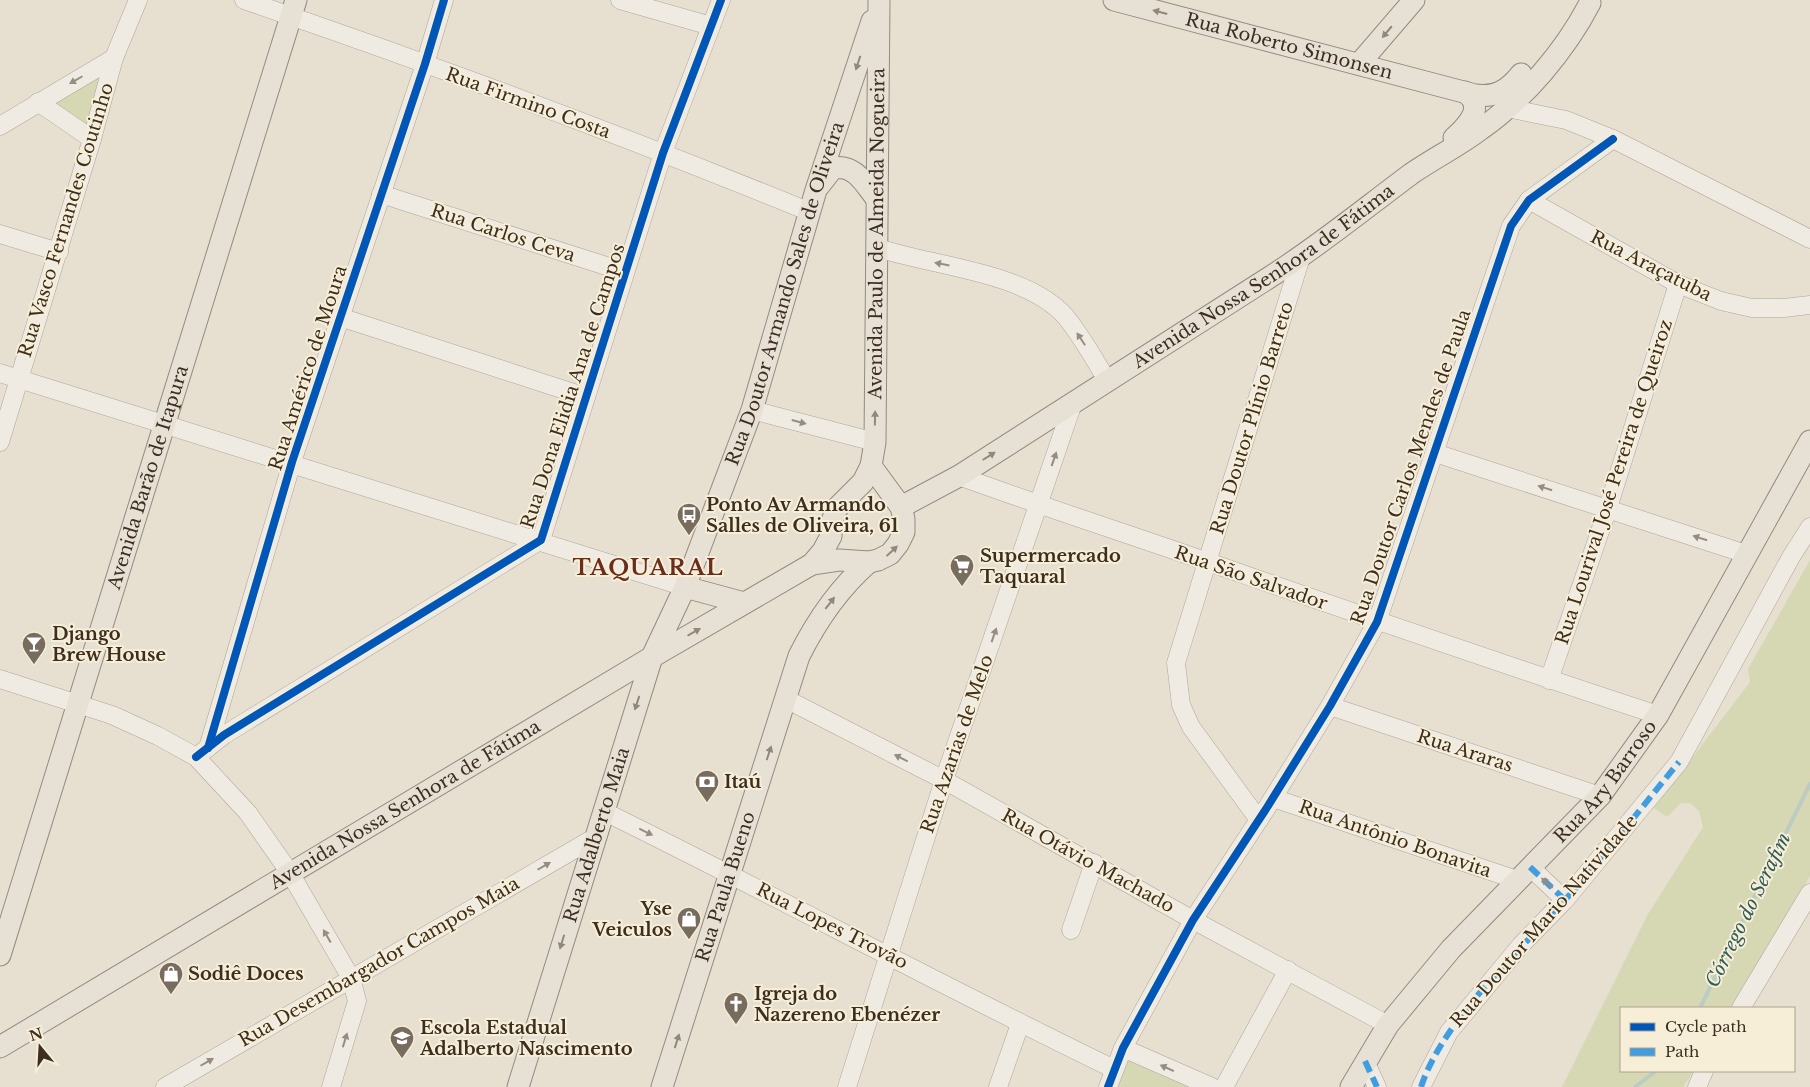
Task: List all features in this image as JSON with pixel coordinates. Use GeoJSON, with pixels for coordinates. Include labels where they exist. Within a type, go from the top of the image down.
{"type":"FeatureCollection","features":[{"type":"Feature","properties":{"kind":"main road","name":"Rua Doutor Armando Sales de Oliveira"},"geometry":{"type":"LineString","coordinates":[[685,587],[752,410],[816,190],[879,0]]}},
{"type":"Feature","properties":{"kind":"main road","name":"Avenida Paulo de Almeida Nogueira"},"geometry":{"type":"LineString","coordinates":[[871,466],[875,442],[879,0]]}},
{"type":"Feature","properties":{"kind":"main road","name":"Rua Roberto Simonsen"},"geometry":{"type":"LineString","coordinates":[[1114,0],[1465,92]]}},
{"type":"Feature","properties":{"kind":"main road"},"geometry":{"type":"LineString","coordinates":[[1359,64],[1414,0]]}},
{"type":"Feature","properties":{"kind":"main road","name":"Avenida Nossa Senhora de Fátima"},"geometry":{"type":"LineString","coordinates":[[901,507],[959,476],[1301,257],[1427,163],[1472,136],[1507,108],[1528,86],[1569,37],[1592,2]]}},
{"type":"Feature","properties":{"kind":"main road","name":"Avenida Nossa Senhora de Fátima"},"geometry":{"type":"LineString","coordinates":[[1465,92],[1482,96],[1494,95],[1507,89],[1552,37],[1592,2]]}},
{"type":"Feature","properties":{"kind":"main road","name":"Avenida Barão de Itapura"},"geometry":{"type":"LineString","coordinates":[[0,955],[73,701],[288,7]]}},
{"type":"Feature","properties":{"kind":"main road"},"geometry":{"type":"LineString","coordinates":[[1465,92],[1490,104],[1507,108]]}},
{"type":"Feature","properties":{"kind":"main road"},"geometry":{"type":"LineString","coordinates":[[1427,163],[1473,118],[1475,106],[1465,92]]}},
{"type":"Feature","properties":{"kind":"main road"},"geometry":{"type":"LineString","coordinates":[[816,190],[833,168],[842,166],[852,169],[876,198]]}},
{"type":"Feature","properties":{"kind":"main road","name":"Rua Ary Barroso"},"geometry":{"type":"LineString","coordinates":[[1351,1087],[1388,1025],[1451,949],[1600,796],[1658,715],[1810,441]]}},
{"type":"Feature","properties":{"kind":"main road"},"geometry":{"type":"LineString","coordinates":[[871,466],[901,507],[904,519],[904,532],[898,544],[890,554],[869,562],[839,560],[812,564],[824,551],[831,536],[832,521],[837,508],[863,482],[871,466]]}},
{"type":"Feature","properties":{"kind":"main road","name":"Rua Paula Bueno"},"geometry":{"type":"LineString","coordinates":[[662,1087],[800,656],[810,635],[842,588],[869,562]]}},
{"type":"Feature","properties":{"kind":"main road","name":"Avenida Nossa Senhora de Fátima"},"geometry":{"type":"LineString","coordinates":[[0,1047],[652,656],[812,564]]}},
{"type":"Feature","properties":{"kind":"main road"},"geometry":{"type":"LineString","coordinates":[[685,587],[744,603]]}},
{"type":"Feature","properties":{"kind":"main road","name":"Rua Adalberto Maia"},"geometry":{"type":"LineString","coordinates":[[518,1087],[602,811],[652,656],[685,587]]}},
{"type":"Feature","properties":{"kind":"main road","name":"Avenida Barão de Itapura"},"geometry":{"type":"LineString","coordinates":[[0,913],[73,701]]}},
{"type":"Feature","properties":{"kind":"street","name":"Rua Vasco Fernandes Coutinho"},"geometry":{"type":"LineString","coordinates":[[0,442],[59,252],[114,58],[138,0]]}},
{"type":"Feature","properties":{"kind":"street","name":"Rua Firmino Costa"},"geometry":{"type":"LineString","coordinates":[[244,0],[288,7],[425,64],[663,153],[810,212]]}},
{"type":"Feature","properties":{"kind":"street","name":"Rua Américo de Moura"},"geometry":{"type":"LineString","coordinates":[[202,753],[292,462],[425,64],[444,0]]}},
{"type":"Feature","properties":{"kind":"street"},"geometry":{"type":"LineString","coordinates":[[620,0],[711,26]]}},
{"type":"Feature","properties":{"kind":"street","name":"Rua Dona Elidia Ana de Campos"},"geometry":{"type":"LineString","coordinates":[[202,753],[224,735],[541,540],[663,153],[720,0]]}},
{"type":"Feature","properties":{"kind":"street"},"geometry":{"type":"LineString","coordinates":[[0,126],[114,58]]}},
{"type":"Feature","properties":{"kind":"street"},"geometry":{"type":"LineString","coordinates":[[1528,86],[1539,102],[1566,120]]}},
{"type":"Feature","properties":{"kind":"street"},"geometry":{"type":"LineString","coordinates":[[38,102],[92,139]]}},
{"type":"Feature","properties":{"kind":"street"},"geometry":{"type":"LineString","coordinates":[[1507,108],[1566,120],[1613,138],[1810,239]]}},
{"type":"Feature","properties":{"kind":"street","name":"Rua Doutor Carlos Mendes de Paula"},"geometry":{"type":"LineString","coordinates":[[1108,1087],[1123,1048],[1193,920],[1259,820],[1330,706],[1377,622],[1511,226],[1529,200],[1613,138]]}},
{"type":"Feature","properties":{"kind":"street","name":"Rua Carlos Ceva"},"geometry":{"type":"LineString","coordinates":[[382,194],[626,272]]}},
{"type":"Feature","properties":{"kind":"street","name":"Rua Araçatuba"},"geometry":{"type":"LineString","coordinates":[[1529,200],[1678,284],[1721,302],[1752,308],[1784,308],[1810,305]]}},
{"type":"Feature","properties":{"kind":"street"},"geometry":{"type":"LineString","coordinates":[[0,234],[23,243],[59,252]]}},
{"type":"Feature","properties":{"kind":"street"},"geometry":{"type":"LineString","coordinates":[[878,248],[904,257],[1004,279],[1047,301],[1064,316],[1107,380]]}},
{"type":"Feature","properties":{"kind":"street","name":"Rua Doutor Plínio Barreto"},"geometry":{"type":"LineString","coordinates":[[1259,820],[1191,727],[1181,705],[1176,663],[1301,257]]}},
{"type":"Feature","properties":{"kind":"street","name":"Rua Lourival José Pereira de Queiroz"},"geometry":{"type":"LineString","coordinates":[[1549,680],[1608,508],[1678,284]]}},
{"type":"Feature","properties":{"kind":"street"},"geometry":{"type":"LineString","coordinates":[[340,317],[586,397]]}},
{"type":"Feature","properties":{"kind":"street"},"geometry":{"type":"LineString","coordinates":[[0,373],[292,462],[685,587]]}},
{"type":"Feature","properties":{"kind":"street","name":"Rua Azarias de Melo"},"geometry":{"type":"LineString","coordinates":[[846,1087],[944,780],[1073,403]]}},
{"type":"Feature","properties":{"kind":"street"},"geometry":{"type":"LineString","coordinates":[[752,410],[875,442]]}},
{"type":"Feature","properties":{"kind":"street"},"geometry":{"type":"LineString","coordinates":[[1434,453],[1746,554]]}},
{"type":"Feature","properties":{"kind":"street","name":"Rua São Salvador"},"geometry":{"type":"LineString","coordinates":[[959,476],[1377,622],[1658,715]]}},
{"type":"Feature","properties":{"kind":"street","name":"Rua Doutor Mario Natividade"},"geometry":{"type":"LineString","coordinates":[[1421,1087],[1449,1032],[1521,945],[1565,900],[1679,762],[1791,557],[1810,527]]}},
{"type":"Feature","properties":{"kind":"street"},"geometry":{"type":"LineString","coordinates":[[0,679],[112,715],[202,753],[290,872],[351,978],[357,1001],[331,1087]]}},
{"type":"Feature","properties":{"kind":"street","name":"Rua Otávio Machado"},"geometry":{"type":"LineString","coordinates":[[786,699],[944,780],[1193,920],[1388,1025]]}},
{"type":"Feature","properties":{"kind":"street","name":"Rua Araras"},"geometry":{"type":"LineString","coordinates":[[1330,706],[1600,796]]}},
{"type":"Feature","properties":{"kind":"street","name":"Rua Antônio Bonavita"},"geometry":{"type":"LineString","coordinates":[[1273,798],[1523,874]]}},
{"type":"Feature","properties":{"kind":"street","name":"Rua Lopes Trovão"},"geometry":{"type":"LineString","coordinates":[[602,811],[731,874],[1020,1024],[1114,1069]]}},
{"type":"Feature","properties":{"kind":"street","name":"Rua Desembargador Campos Maia"},"geometry":{"type":"LineString","coordinates":[[165,1087],[594,838]]}},
{"type":"Feature","properties":{"kind":"street"},"geometry":{"type":"LineString","coordinates":[[1070,930],[1094,863]]}},
{"type":"Feature","properties":{"kind":"street"},"geometry":{"type":"LineString","coordinates":[[1523,874],[1565,900]]}},
{"type":"Feature","properties":{"kind":"street"},"geometry":{"type":"LineString","coordinates":[[1742,1007],[1810,893]]}},
{"type":"Feature","properties":{"kind":"street"},"geometry":{"type":"LineString","coordinates":[[1224,1087],[1288,970]]}},
{"type":"Feature","properties":{"kind":"street"},"geometry":{"type":"LineString","coordinates":[[998,1087],[1020,1024]]}},
{"type":"Feature","properties":{"kind":"street"},"geometry":{"type":"LineString","coordinates":[[1123,1048],[1212,1087]]}},
{"type":"Feature","properties":{"kind":"street"},"geometry":{"type":"LineString","coordinates":[[1365,1061],[1377,1087]]}},
{"type":"Feature","properties":{"kind":"street"},"geometry":{"type":"LineString","coordinates":[[1697,1087],[1704,1072]]}},
{"type":"Feature","properties":{"kind":"green space"},"geometry":{"type":"Polygon","coordinates":[[[102,76],[87,130],[49,107],[102,76]]]}},
{"type":"Feature","properties":{"kind":"green space"},"geometry":{"type":"Polygon","coordinates":[[[1810,560],[1810,876],[1732,1007],[1620,1007],[1620,1072],[1693,1072],[1683,1087],[1562,1087],[1648,914],[1703,827],[1699,811],[1690,803],[1681,803],[1667,817],[1654,808],[1750,682],[1748,669],[1810,560]]]}},
{"type":"Feature","properties":{"kind":"green space"},"geometry":{"type":"Polygon","coordinates":[[[1127,1058],[1195,1087],[1119,1087],[1117,1086],[1127,1058]]]}},
{"type":"Feature","properties":{"kind":"waterway","name":"Córrego do Serafim"},"geometry":{"type":"LineString","coordinates":[[1700,1007],[1810,784]]}},
{"type":"Feature","properties":{"kind":"waterway","name":"Córrego do Serafim"},"geometry":{"type":"LineString","coordinates":[[1635,1087],[1655,1072]]}},
{"type":"Feature","properties":{"kind":"marked path"},"geometry":{"type":"LineString","coordinates":[[1421,1087],[1446,1037],[1464,1012],[1580,882],[1679,762]]}},
{"type":"Feature","properties":{"kind":"marked path"},"geometry":{"type":"LineString","coordinates":[[1530,867],[1565,900]]}},
{"type":"Feature","properties":{"kind":"marked path"},"geometry":{"type":"LineString","coordinates":[[1365,1061],[1377,1087]]}},
{"type":"Feature","properties":{"kind":"cycle path"},"geometry":{"type":"LineString","coordinates":[[208,748],[292,462],[425,64],[444,0]]}},
{"type":"Feature","properties":{"kind":"cycle path"},"geometry":{"type":"LineString","coordinates":[[196,757],[224,735],[541,540],[663,153],[721,0]]}},
{"type":"Feature","properties":{"kind":"cycle path"},"geometry":{"type":"LineString","coordinates":[[1108,1087],[1123,1048],[1193,920],[1266,809],[1330,706],[1377,622],[1511,226],[1529,200],[1613,139]]}},
{"type":"Feature","properties":{"kind":"place","name":"Ponto Av Armando Salles de Oliveira, 61"},"geometry":{"type":"Point","coordinates":[689,536]}},
{"type":"Feature","properties":{"kind":"place","name":"Supermercado Taquaral"},"geometry":{"type":"Point","coordinates":[962,587]}},
{"type":"Feature","properties":{"kind":"place","name":"Django Brew House"},"geometry":{"type":"Point","coordinates":[34,665]}},
{"type":"Feature","properties":{"kind":"place","name":"Itaú"},"geometry":{"type":"Point","coordinates":[707,803]}},
{"type":"Feature","properties":{"kind":"place","name":"Yse Veiculos"},"geometry":{"type":"Point","coordinates":[689,940]}},
{"type":"Feature","properties":{"kind":"place","name":"Sodiê Doces"},"geometry":{"type":"Point","coordinates":[171,995]}},
{"type":"Feature","properties":{"kind":"place","name":"Igreja do Nazereno Ebenézer"},"geometry":{"type":"Point","coordinates":[736,1025]}},
{"type":"Feature","properties":{"kind":"place","name":"Escola Estadual Adalberto Nascimento"},"geometry":{"type":"Point","coordinates":[402,1059]}},
{"type":"Feature","properties":{"kind":"district","name":"TAQUARAL"},"geometry":{"type":"Point","coordinates":[648,567]}}]}
